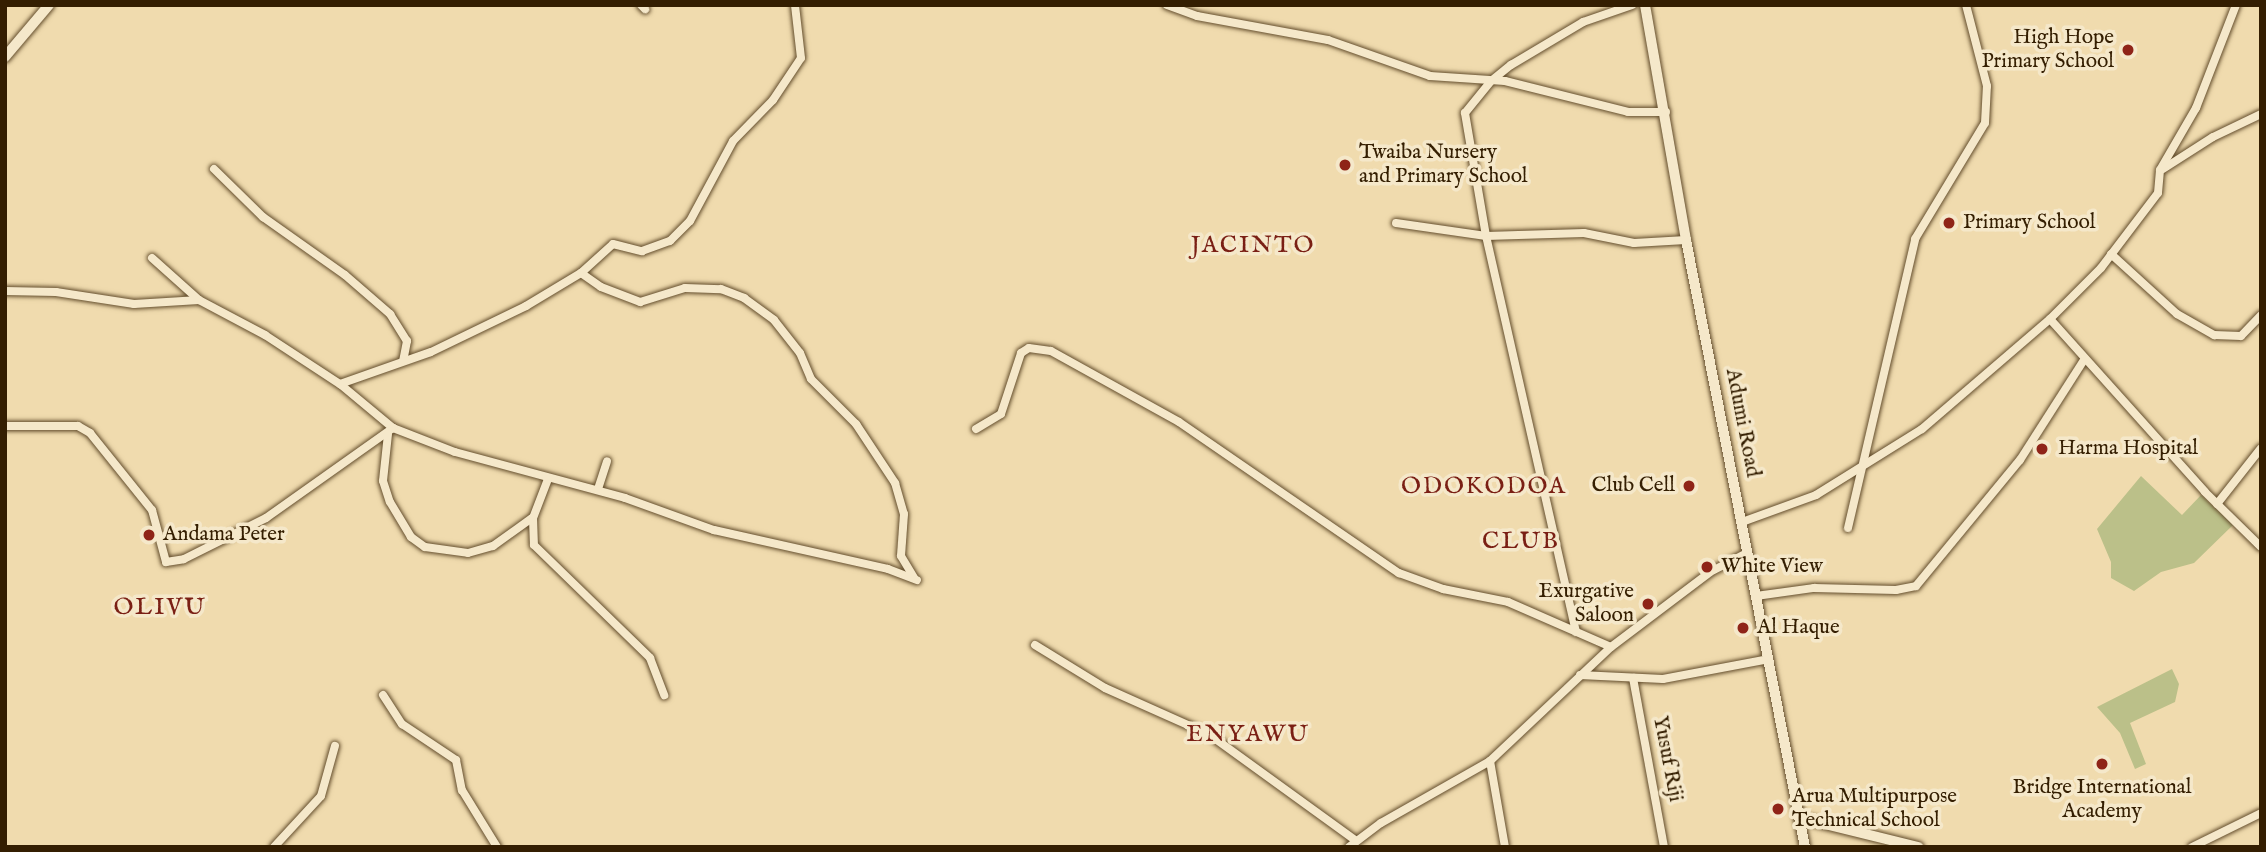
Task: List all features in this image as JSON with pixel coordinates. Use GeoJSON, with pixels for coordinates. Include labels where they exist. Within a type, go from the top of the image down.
{"type":"FeatureCollection","features":[{"type":"Feature","properties":{"kind":"main road","name":"Adumi Road"},"geometry":{"type":"LineString","coordinates":[[1646,5],[1686,240],[1805,847]]}},
{"type":"Feature","properties":{"kind":"street"},"geometry":{"type":"LineString","coordinates":[[5,57],[49,5]]}},
{"type":"Feature","properties":{"kind":"street"},"geometry":{"type":"LineString","coordinates":[[340,384],[431,352],[526,306],[582,273],[613,244],[642,251],[658,247],[690,221],[733,141],[773,100],[802,58],[795,5]]}},
{"type":"Feature","properties":{"kind":"street"},"geometry":{"type":"LineString","coordinates":[[1167,5],[1197,16],[1328,40],[1430,76],[1491,81],[1628,112],[1666,112]]}},
{"type":"Feature","properties":{"kind":"street"},"geometry":{"type":"LineString","coordinates":[[1576,632],[1486,236],[1465,113],[1491,81],[1583,22],[1632,5]]}},
{"type":"Feature","properties":{"kind":"street"},"geometry":{"type":"LineString","coordinates":[[1848,528],[1915,239],[1985,123],[1987,86],[1966,5]]}},
{"type":"Feature","properties":{"kind":"street"},"geometry":{"type":"LineString","coordinates":[[1742,522],[1816,495],[1860,470],[1922,429],[2050,319],[2111,254],[2158,193],[2160,170],[2196,108],[2236,5]]}},
{"type":"Feature","properties":{"kind":"street"},"geometry":{"type":"LineString","coordinates":[[2160,170],[2213,137],[2261,114]]}},
{"type":"Feature","properties":{"kind":"street"},"geometry":{"type":"LineString","coordinates":[[214,169],[262,217],[345,275],[390,314],[407,341],[403,361]]}},
{"type":"Feature","properties":{"kind":"street"},"geometry":{"type":"LineString","coordinates":[[1396,223],[1486,236],[1584,233],[1634,243],[1686,240]]}},
{"type":"Feature","properties":{"kind":"street"},"geometry":{"type":"LineString","coordinates":[[2111,254],[2177,314],[2214,335],[2241,336],[2261,315]]}},
{"type":"Feature","properties":{"kind":"street"},"geometry":{"type":"LineString","coordinates":[[152,258],[199,300],[265,335],[340,384],[391,431],[455,453],[548,479],[598,489],[714,530],[888,569],[917,580],[901,556],[904,514],[895,483],[856,424],[811,379],[800,353],[774,320],[744,298],[721,289],[685,288],[640,302],[601,287],[582,273]]}},
{"type":"Feature","properties":{"kind":"street"},"geometry":{"type":"LineString","coordinates":[[5,291],[56,292],[134,304],[199,300]]}},
{"type":"Feature","properties":{"kind":"street"},"geometry":{"type":"LineString","coordinates":[[2050,319],[2084,360],[2217,504],[2261,547]]}},
{"type":"Feature","properties":{"kind":"street"},"geometry":{"type":"LineString","coordinates":[[976,429],[1001,414],[1021,354],[1029,348],[1051,351],[1179,422],[1399,573],[1443,589],[1508,601],[1611,648]]}},
{"type":"Feature","properties":{"kind":"street"},"geometry":{"type":"LineString","coordinates":[[1756,596],[1814,588],[1896,590],[1916,586],[2020,460],[2084,360]]}},
{"type":"Feature","properties":{"kind":"street"},"geometry":{"type":"LineString","coordinates":[[5,426],[78,426],[90,433],[152,510],[166,562],[184,559],[266,518],[391,431]]}},
{"type":"Feature","properties":{"kind":"street"},"geometry":{"type":"LineString","coordinates":[[391,431],[383,481],[390,502],[411,537],[425,547],[448,553],[480,550],[493,546],[533,518]]}},
{"type":"Feature","properties":{"kind":"street"},"geometry":{"type":"LineString","coordinates":[[2217,504],[2261,448]]}},
{"type":"Feature","properties":{"kind":"street"},"geometry":{"type":"LineString","coordinates":[[598,489],[607,461]]}},
{"type":"Feature","properties":{"kind":"street"},"geometry":{"type":"LineString","coordinates":[[548,479],[530,532],[543,556],[650,659],[664,695]]}},
{"type":"Feature","properties":{"kind":"street"},"geometry":{"type":"LineString","coordinates":[[1035,645],[1105,688],[1203,731],[1352,844],[1490,761],[1611,648],[1710,572],[1747,553]]}},
{"type":"Feature","properties":{"kind":"street"},"geometry":{"type":"LineString","coordinates":[[1580,676],[1698,676],[1769,659]]}},
{"type":"Feature","properties":{"kind":"street","name":"Yusuf Riji"},"geometry":{"type":"LineString","coordinates":[[1633,678],[1664,847]]}},
{"type":"Feature","properties":{"kind":"street"},"geometry":{"type":"LineString","coordinates":[[383,695],[402,724],[456,760],[462,790],[497,847]]}},
{"type":"Feature","properties":{"kind":"street"},"geometry":{"type":"LineString","coordinates":[[274,847],[321,796],[335,746]]}},
{"type":"Feature","properties":{"kind":"street"},"geometry":{"type":"LineString","coordinates":[[1490,761],[1505,847]]}},
{"type":"Feature","properties":{"kind":"street"},"geometry":{"type":"LineString","coordinates":[[2192,847],[2261,813]]}},
{"type":"Feature","properties":{"kind":"street"},"geometry":{"type":"LineString","coordinates":[[1801,818],[1917,847]]}},
{"type":"Feature","properties":{"kind":"green space"},"geometry":{"type":"Polygon","coordinates":[[[2141,476],[2182,515],[2201,495],[2233,525],[2194,563],[2161,572],[2134,591],[2111,578],[2111,562],[2097,529],[2141,476]]]}},
{"type":"Feature","properties":{"kind":"green space"},"geometry":{"type":"Polygon","coordinates":[[[2172,669],[2179,684],[2175,702],[2130,723],[2146,764],[2135,769],[2120,733],[2097,707],[2172,669]]]}},
{"type":"Feature","properties":{"kind":"place","name":"High Hope Primary School"},"geometry":{"type":"Point","coordinates":[2128,50]}},
{"type":"Feature","properties":{"kind":"place","name":"Twaiba Nursery and Primary School"},"geometry":{"type":"Point","coordinates":[1345,165]}},
{"type":"Feature","properties":{"kind":"place","name":"Primary School"},"geometry":{"type":"Point","coordinates":[1949,223]}},
{"type":"Feature","properties":{"kind":"place","name":"Harma Hospital"},"geometry":{"type":"Point","coordinates":[2042,449]}},
{"type":"Feature","properties":{"kind":"place","name":"Club Cell"},"geometry":{"type":"Point","coordinates":[1689,486]}},
{"type":"Feature","properties":{"kind":"place","name":"Andama Peter"},"geometry":{"type":"Point","coordinates":[149,535]}},
{"type":"Feature","properties":{"kind":"place","name":"White View"},"geometry":{"type":"Point","coordinates":[1707,567]}},
{"type":"Feature","properties":{"kind":"place","name":"Exurgative Saloon"},"geometry":{"type":"Point","coordinates":[1648,604]}},
{"type":"Feature","properties":{"kind":"place","name":"Al Haque"},"geometry":{"type":"Point","coordinates":[1743,628]}},
{"type":"Feature","properties":{"kind":"place","name":"Bridge International Academy"},"geometry":{"type":"Point","coordinates":[2102,764]}},
{"type":"Feature","properties":{"kind":"place","name":"Arua Multipurpose Technical School"},"geometry":{"type":"Point","coordinates":[1778,809]}},
{"type":"Feature","properties":{"kind":"district","name":"JACINTO"},"geometry":{"type":"Point","coordinates":[1253,246]}},
{"type":"Feature","properties":{"kind":"district","name":"ODOKODOA"},"geometry":{"type":"Point","coordinates":[1484,487]}},
{"type":"Feature","properties":{"kind":"district","name":"CLUB"},"geometry":{"type":"Point","coordinates":[1521,542]}},
{"type":"Feature","properties":{"kind":"district","name":"OLIVU"},"geometry":{"type":"Point","coordinates":[160,608]}},
{"type":"Feature","properties":{"kind":"district","name":"ENYAWU"},"geometry":{"type":"Point","coordinates":[1248,735]}}]}
